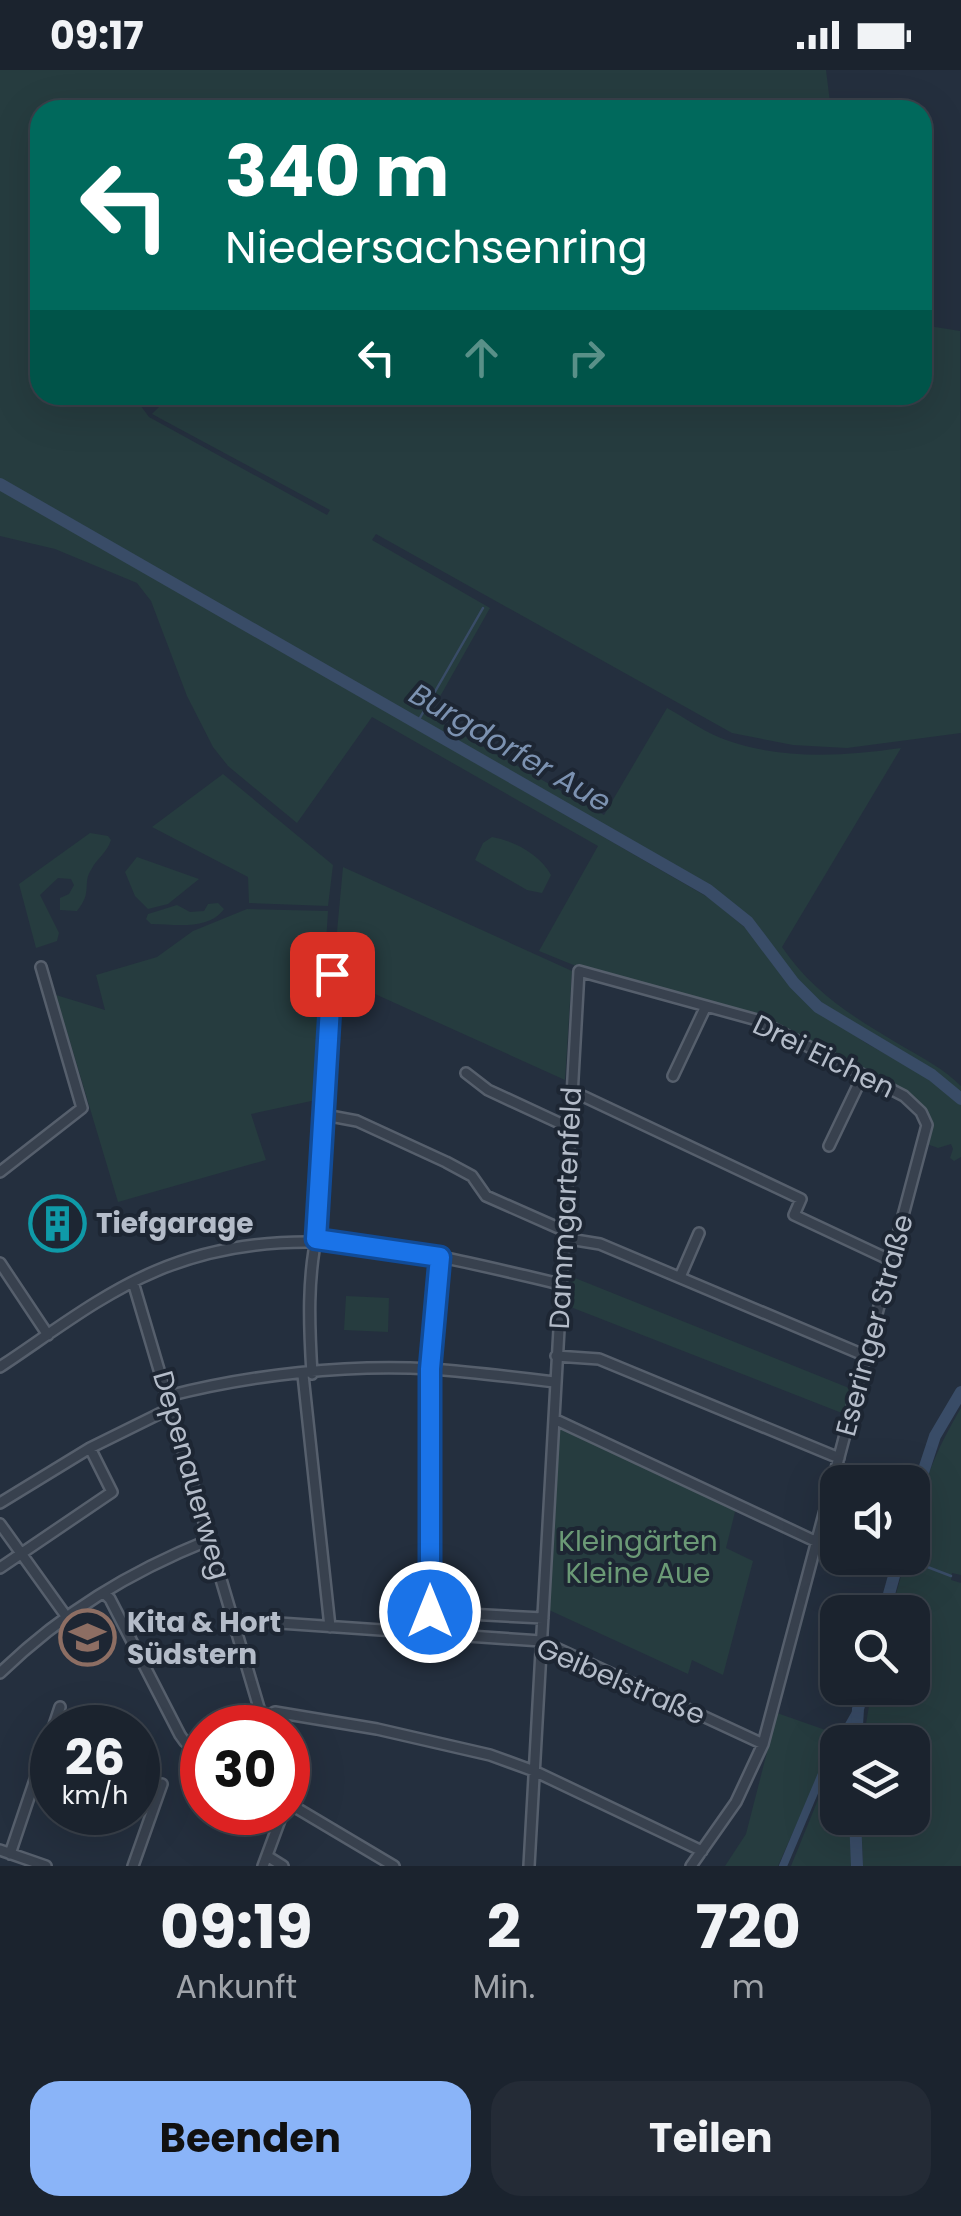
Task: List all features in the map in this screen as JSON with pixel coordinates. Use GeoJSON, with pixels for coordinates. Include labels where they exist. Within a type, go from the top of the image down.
{"type":"FeatureCollection","features":[{"type":"Feature","properties":{"kind":"street"},"geometry":{"type":"LineString","coordinates":[[0,1172],[82,1108],[41,967]]}},
{"type":"Feature","properties":{"kind":"street","name":"Drei Eichen"},"geometry":{"type":"LineString","coordinates":[[579,971],[757,1020],[904,1096],[921,1112],[927,1125],[925,1139]]}},
{"type":"Feature","properties":{"kind":"street","name":"Dammgartenfeld"},"geometry":{"type":"LineString","coordinates":[[529,1866],[579,971]]}},
{"type":"Feature","properties":{"kind":"street"},"geometry":{"type":"LineString","coordinates":[[330,1627],[308,1374],[312,1254],[332,974]]}},
{"type":"Feature","properties":{"kind":"street"},"geometry":{"type":"LineString","coordinates":[[673,1076],[706,1006]]}},
{"type":"Feature","properties":{"kind":"street"},"geometry":{"type":"LineString","coordinates":[[466,1074],[488,1090],[570,1128]]}},
{"type":"Feature","properties":{"kind":"street"},"geometry":{"type":"LineString","coordinates":[[829,1146],[863,1075]]}},
{"type":"Feature","properties":{"kind":"street"},"geometry":{"type":"LineString","coordinates":[[572,1091],[802,1199],[794,1215],[892,1261]]}},
{"type":"Feature","properties":{"kind":"street"},"geometry":{"type":"LineString","coordinates":[[324,1115],[357,1121],[446,1162],[472,1176],[486,1196],[563,1234],[600,1244],[866,1356]]}},
{"type":"Feature","properties":{"kind":"street","name":"Eseringer Straße"},"geometry":{"type":"LineString","coordinates":[[691,1866],[736,1802],[763,1744],[925,1139]]}},
{"type":"Feature","properties":{"kind":"street"},"geometry":{"type":"LineString","coordinates":[[680,1277],[699,1232]]}},
{"type":"Feature","properties":{"kind":"street"},"geometry":{"type":"LineString","coordinates":[[0,1366],[158,1270],[208,1255],[316,1239],[440,1257],[560,1284]]}},
{"type":"Feature","properties":{"kind":"street"},"geometry":{"type":"LineString","coordinates":[[430,1631],[430,1369],[440,1257]]}},
{"type":"Feature","properties":{"kind":"street"},"geometry":{"type":"LineString","coordinates":[[0,1263],[48,1335]]}},
{"type":"Feature","properties":{"kind":"street","name":"Depenauerweg"},"geometry":{"type":"LineString","coordinates":[[134,1282],[259,1705]]}},
{"type":"Feature","properties":{"kind":"street"},"geometry":{"type":"LineString","coordinates":[[556,1356],[599,1359],[839,1458]]}},
{"type":"Feature","properties":{"kind":"street"},"geometry":{"type":"LineString","coordinates":[[168,1396],[220,1383],[308,1374],[430,1369],[554,1382]]}},
{"type":"Feature","properties":{"kind":"street"},"geometry":{"type":"LineString","coordinates":[[0,1503],[90,1448],[171,1408]]}},
{"type":"Feature","properties":{"kind":"street"},"geometry":{"type":"LineString","coordinates":[[554,1419],[817,1542]]}},
{"type":"Feature","properties":{"kind":"street"},"geometry":{"type":"LineString","coordinates":[[0,1568],[112,1492],[90,1448]]}},
{"type":"Feature","properties":{"kind":"street"},"geometry":{"type":"LineString","coordinates":[[0,1524],[66,1616]]}},
{"type":"Feature","properties":{"kind":"street"},"geometry":{"type":"LineString","coordinates":[[0,1673],[92,1597],[104,1594],[138,1571],[208,1540]]}},
{"type":"Feature","properties":{"kind":"street"},"geometry":{"type":"LineString","coordinates":[[104,1594],[180,1735]]}},
{"type":"Feature","properties":{"kind":"street","name":"Geibelstraße"},"geometry":{"type":"LineString","coordinates":[[430,1612],[543,1618]]}},
{"type":"Feature","properties":{"kind":"street","name":"Geibelstraße"},"geometry":{"type":"LineString","coordinates":[[235,1620],[542,1641],[763,1744]]}},
{"type":"Feature","properties":{"kind":"street"},"geometry":{"type":"LineString","coordinates":[[310,1718],[377,1728],[490,1756],[534,1771],[702,1851]]}},
{"type":"Feature","properties":{"kind":"street"},"geometry":{"type":"LineString","coordinates":[[133,1866],[162,1784]]}},
{"type":"Feature","properties":{"kind":"street"},"geometry":{"type":"LineString","coordinates":[[30,1787],[5,1852],[46,1866]]}},
{"type":"Feature","properties":{"kind":"street"},"geometry":{"type":"LineString","coordinates":[[310,1816],[394,1866]]}},
{"type":"Feature","properties":{"kind":"street"},"geometry":{"type":"LineString","coordinates":[[275,1835],[265,1861],[283,1866]]}},
{"type":"Feature","properties":{"kind":"green space"},"geometry":{"type":"Polygon","coordinates":[[[0,70],[826,70],[830,100],[30,100],[30,405],[140,405],[149,417],[327,515],[330,510],[152,414],[161,405],[932,405],[932,326],[960,331],[961,733],[847,748],[793,745],[732,733],[376,534],[372,540],[490,608],[429,716],[604,815],[667,708],[721,738],[771,751],[836,754],[901,748],[782,947],[821,991],[948,1074],[961,1086],[961,1095],[935,1073],[820,1005],[797,983],[749,920],[709,887],[0,481],[0,70]]]}},
{"type":"Feature","properties":{"kind":"green space"},"geometry":{"type":"Polygon","coordinates":[[[0,488],[711,899],[748,930],[808,1003],[866,1043],[936,1082],[961,1105],[961,1157],[954,1161],[950,1158],[951,1144],[938,1148],[927,1144],[926,1118],[911,1097],[758,1017],[703,999],[598,975],[539,951],[598,846],[372,717],[297,823],[228,766],[213,747],[187,696],[151,601],[137,583],[55,549],[0,536],[0,488]]]}},
{"type":"Feature","properties":{"kind":"green space"},"geometry":{"type":"Polygon","coordinates":[[[223,774],[333,865],[328,906],[249,903],[248,877],[152,827],[223,774]]]}},
{"type":"Feature","properties":{"kind":"green space"},"geometry":{"type":"Polygon","coordinates":[[[90,833],[111,840],[88,875],[85,899],[77,911],[60,910],[60,898],[69,894],[74,885],[71,879],[58,878],[40,895],[59,933],[57,941],[36,948],[19,884],[90,833]]]}},
{"type":"Feature","properties":{"kind":"green space"},"geometry":{"type":"Polygon","coordinates":[[[492,837],[518,846],[540,861],[551,875],[542,893],[527,890],[475,860],[483,843],[492,837]]]}},
{"type":"Feature","properties":{"kind":"green space"},"geometry":{"type":"Polygon","coordinates":[[[137,857],[199,879],[168,904],[148,909],[135,896],[125,872],[137,857]]]}},
{"type":"Feature","properties":{"kind":"green space"},"geometry":{"type":"Polygon","coordinates":[[[343,867],[572,971],[565,1080],[333,975],[343,867]]]}},
{"type":"Feature","properties":{"kind":"green space"},"geometry":{"type":"Polygon","coordinates":[[[218,903],[224,909],[200,923],[151,924],[146,919],[148,914],[177,905],[190,912],[204,911],[208,904],[218,903]]]}},
{"type":"Feature","properties":{"kind":"green space"},"geometry":{"type":"Polygon","coordinates":[[[247,909],[328,911],[316,1100],[251,1114],[266,1160],[118,1202],[56,995],[105,1010],[96,975],[157,957],[193,931],[247,909]]]}},
{"type":"Feature","properties":{"kind":"green space"},"geometry":{"type":"Polygon","coordinates":[[[570,1276],[854,1390],[847,1415],[568,1306],[570,1276]]]}},
{"type":"Feature","properties":{"kind":"green space"},"geometry":{"type":"Polygon","coordinates":[[[346,1296],[389,1298],[388,1332],[344,1330],[346,1296]]]}},
{"type":"Feature","properties":{"kind":"green space"},"geometry":{"type":"Polygon","coordinates":[[[961,1408],[961,1575],[952,1573],[951,1580],[961,1583],[961,1866],[863,1866],[862,1835],[930,1835],[930,1725],[866,1725],[869,1705],[930,1705],[930,1595],[896,1595],[901,1575],[930,1575],[930,1471],[961,1408]]]}},
{"type":"Feature","properties":{"kind":"green space","name":"Kleingärten Kleine Aue"},"geometry":{"type":"Polygon","coordinates":[[[559,1425],[736,1508],[726,1548],[753,1561],[723,1675],[692,1660],[688,1674],[549,1610],[559,1425]]]}},
{"type":"Feature","properties":{"kind":"green space"},"geometry":{"type":"Polygon","coordinates":[[[777,1713],[820,1728],[820,1772],[778,1866],[725,1866],[746,1834],[777,1713]]]}},
{"type":"Feature","properties":{"kind":"green space"},"geometry":{"type":"Polygon","coordinates":[[[820,1795],[820,1835],[852,1835],[853,1866],[791,1866],[820,1795]]]}},
{"type":"Feature","properties":{"kind":"waterway","name":"Burgdorfer Aue"},"geometry":{"type":"LineString","coordinates":[[0,484],[708,890],[748,922],[794,983],[818,1007],[932,1075],[961,1099]]}},
{"type":"Feature","properties":{"kind":"waterway"},"geometry":{"type":"LineString","coordinates":[[417,723],[483,608]]}},
{"type":"Feature","properties":{"kind":"waterway","name":"Burgdorfer Aue"},"geometry":{"type":"LineString","coordinates":[[925,1465],[935,1436],[961,1392]]}},
{"type":"Feature","properties":{"kind":"waterway"},"geometry":{"type":"LineString","coordinates":[[930,1568],[951,1576]]}},
{"type":"Feature","properties":{"kind":"waterway","name":"Burgdorfer Aue"},"geometry":{"type":"LineString","coordinates":[[889,1595],[894,1575]]}},
{"type":"Feature","properties":{"kind":"waterway","name":"Burgdorfer Aue"},"geometry":{"type":"LineString","coordinates":[[857,1725],[859,1705]]}},
{"type":"Feature","properties":{"kind":"waterway"},"geometry":{"type":"LineString","coordinates":[[849,1725],[858,1709]]}},
{"type":"Feature","properties":{"kind":"waterway"},"geometry":{"type":"LineString","coordinates":[[783,1866],[820,1778]]}},
{"type":"Feature","properties":{"kind":"waterway","name":"Burgdorfer Aue"},"geometry":{"type":"LineString","coordinates":[[856,1835],[857,1866]]}},
{"type":"Feature","properties":{"kind":"place","name":"Tiefgarage"},"geometry":{"type":"Point","coordinates":[57,1223]}},
{"type":"Feature","properties":{"kind":"place","name":"Kita & Hort Südstern"},"geometry":{"type":"Point","coordinates":[88,1638]}},
{"type":"Feature","properties":{"kind":"route"},"geometry":{"type":"LineString","coordinates":[[332,974],[316,1239],[440,1257],[430,1369],[430,1612]]}}]}
